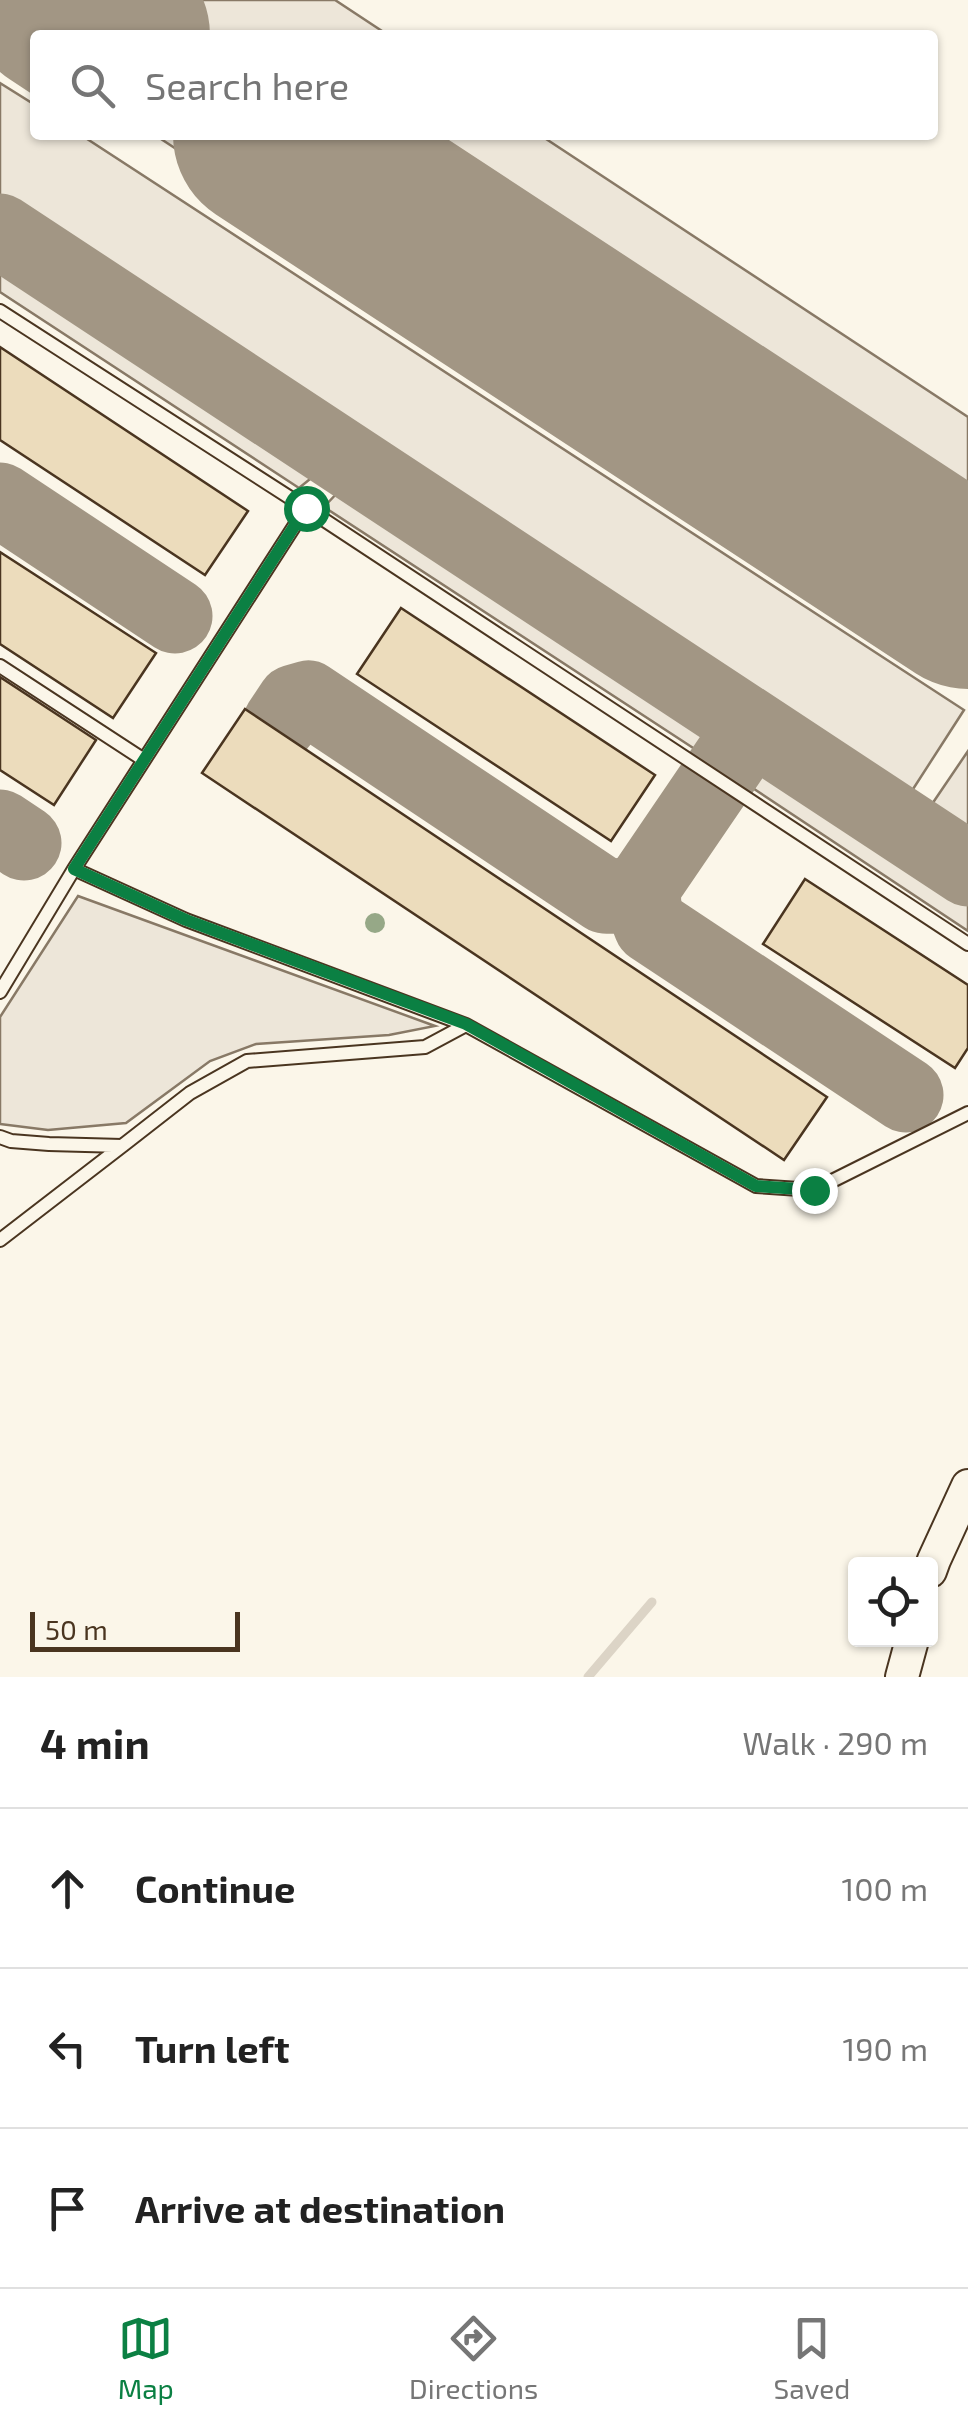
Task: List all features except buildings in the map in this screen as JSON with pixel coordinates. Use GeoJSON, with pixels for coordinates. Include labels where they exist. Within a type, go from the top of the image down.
{"type":"FeatureCollection","features":[{"type":"Feature","properties":{"kind":"street"},"geometry":{"type":"LineString","coordinates":[[935,1557],[968,1486]]}},
{"type":"Feature","properties":{"kind":"street"},"geometry":{"type":"LineString","coordinates":[[902,1677],[910,1647]]}},
{"type":"Feature","properties":{"kind":"lane"},"geometry":{"type":"LineString","coordinates":[[0,310],[968,944]]}},
{"type":"Feature","properties":{"kind":"lane"},"geometry":{"type":"LineString","coordinates":[[0,992],[74,869],[306,508]]}},
{"type":"Feature","properties":{"kind":"lane"},"geometry":{"type":"LineString","coordinates":[[0,666],[144,760]]}},
{"type":"Feature","properties":{"kind":"lane"},"geometry":{"type":"LineString","coordinates":[[74,869],[186,920],[466,1024],[756,1186],[814,1190],[968,1113]]}},
{"type":"Feature","properties":{"kind":"lane"},"geometry":{"type":"LineString","coordinates":[[0,1240],[190,1093],[247,1060],[425,1047],[466,1024]]}},
{"type":"Feature","properties":{"kind":"lane"},"geometry":{"type":"LineString","coordinates":[[0,1137],[48,1144],[122,1146]]}},
{"type":"Feature","properties":{"kind":"shaded area"},"geometry":{"type":"Polygon","coordinates":[[[150,0],[335,0],[380,30],[195,30],[150,0]]]}},
{"type":"Feature","properties":{"kind":"shaded area"},"geometry":{"type":"Polygon","coordinates":[[[0,10],[30,30],[30,53],[0,33],[0,10]]]}},
{"type":"Feature","properties":{"kind":"shaded area"},"geometry":{"type":"Polygon","coordinates":[[[0,83],[30,102],[30,140],[89,140],[964,710],[906,800],[0,200],[0,83]]]}},
{"type":"Feature","properties":{"kind":"shaded area"},"geometry":{"type":"Polygon","coordinates":[[[163,140],[198,140],[968,649],[968,670],[163,140]]]}},
{"type":"Feature","properties":{"kind":"shaded area"},"geometry":{"type":"Polygon","coordinates":[[[365,140],[548,140],[968,417],[968,532],[365,140]]]}},
{"type":"Feature","properties":{"kind":"shaded area"},"geometry":{"type":"Polygon","coordinates":[[[0,264],[244,423],[315,475],[299,488],[0,292],[0,264]]]}},
{"type":"Feature","properties":{"kind":"shaded area"},"geometry":{"type":"Polygon","coordinates":[[[339,491],[727,741],[707,757],[324,507],[339,491]]]}},
{"type":"Feature","properties":{"kind":"shaded area"},"geometry":{"type":"Polygon","coordinates":[[[968,751],[968,837],[928,810],[968,751]]]}},
{"type":"Feature","properties":{"kind":"shaded area"},"geometry":{"type":"Polygon","coordinates":[[[756,754],[968,896],[968,931],[739,779],[756,754]]]}},
{"type":"Feature","properties":{"kind":"shaded area"},"geometry":{"type":"Polygon","coordinates":[[[78,896],[435,1026],[389,1035],[256,1044],[210,1061],[126,1123],[48,1130],[0,1124],[0,1017],[78,896]]]}},
{"type":"Feature","properties":{"kind":"waterway"},"geometry":{"type":"LineString","coordinates":[[588,1677],[652,1602]]}},
{"type":"Feature","properties":{"kind":"taxiway"},"geometry":{"type":"LineString","coordinates":[[0,231],[968,869]]}},
{"type":"Feature","properties":{"kind":"taxiway"},"geometry":{"type":"LineString","coordinates":[[0,500],[175,616]]}},
{"type":"Feature","properties":{"kind":"taxiway"},"geometry":{"type":"LineString","coordinates":[[280,723],[294,702],[308,698],[605,896],[629,894],[643,887],[752,727]]}},
{"type":"Feature","properties":{"kind":"taxiway"},"geometry":{"type":"LineString","coordinates":[[0,827],[24,843]]}},
{"type":"Feature","properties":{"kind":"taxiway"},"geometry":{"type":"LineString","coordinates":[[643,887],[644,908],[651,926],[906,1095]]}},
{"type":"Feature","properties":{"kind":"runway"},"geometry":{"type":"LineString","coordinates":[[62,0],[107,30]]}},
{"type":"Feature","properties":{"kind":"runway"},"geometry":{"type":"LineString","coordinates":[[276,140],[968,594]]}},
{"type":"Feature","properties":{"kind":"route"},"geometry":{"type":"LineString","coordinates":[[306,508],[74,869],[186,920],[466,1024],[756,1186],[814,1190]]}}]}
